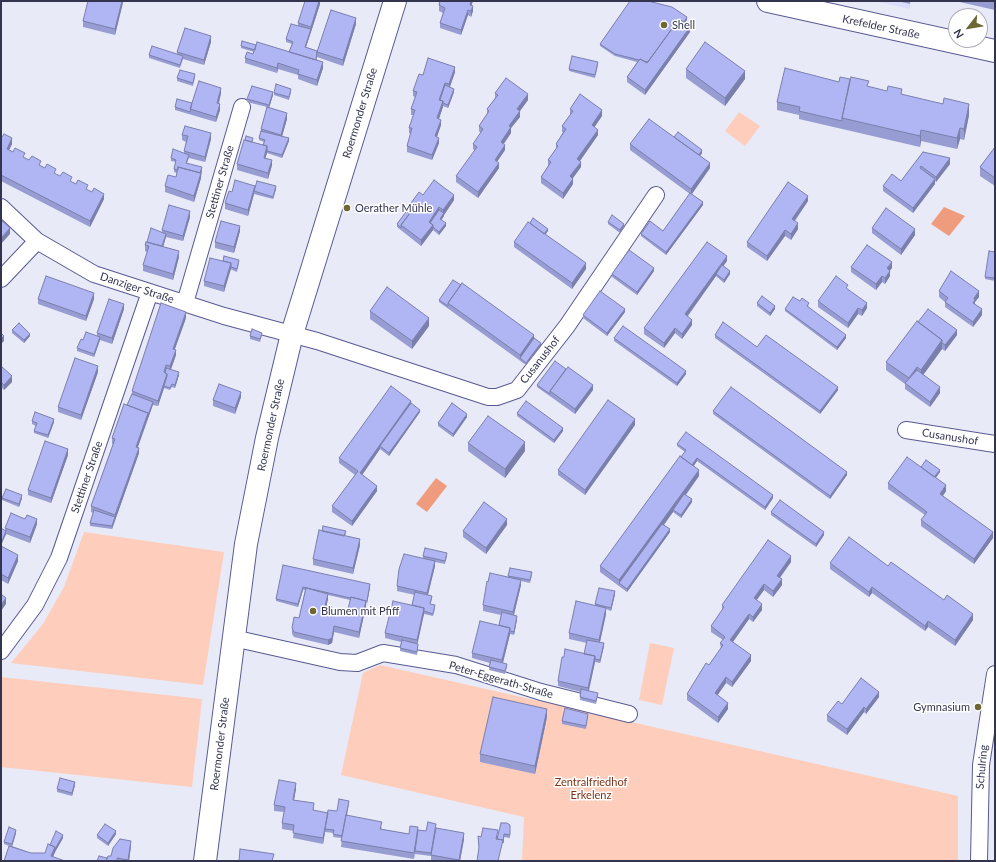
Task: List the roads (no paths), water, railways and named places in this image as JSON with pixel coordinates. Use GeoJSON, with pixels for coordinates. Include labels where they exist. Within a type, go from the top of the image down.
{"type":"FeatureCollection","features":[{"type":"Feature","properties":{"kind":"main road","name":"Roermonder Straße"},"geometry":{"type":"LineString","coordinates":[[205,861],[246,544],[267,438],[292,334],[395,1]]}},
{"type":"Feature","properties":{"kind":"main road","name":"Krefelder Straße"},"geometry":{"type":"LineString","coordinates":[[768,1],[995,51]]}},
{"type":"Feature","properties":{"kind":"street","name":"Stettiner Straße"},"geometry":{"type":"LineString","coordinates":[[185,303],[242,107]]}},
{"type":"Feature","properties":{"kind":"street","name":"Cusanushof"},"geometry":{"type":"LineString","coordinates":[[292,334],[488,397],[497,397],[517,390],[566,326],[656,195]]}},
{"type":"Feature","properties":{"kind":"street","name":"Danziger Straße"},"geometry":{"type":"LineString","coordinates":[[1,207],[37,241],[94,274],[185,303],[292,334]]}},
{"type":"Feature","properties":{"kind":"street"},"geometry":{"type":"LineString","coordinates":[[1,279],[37,241]]}},
{"type":"Feature","properties":{"kind":"street","name":"Stettiner Straße"},"geometry":{"type":"LineString","coordinates":[[1,651],[36,605],[59,558],[150,292]]}},
{"type":"Feature","properties":{"kind":"street","name":"Cusanushof"},"geometry":{"type":"LineString","coordinates":[[906,430],[995,444]]}},
{"type":"Feature","properties":{"kind":"street","name":"Peter-Eggerath-Straße"},"geometry":{"type":"LineString","coordinates":[[233,638],[340,662],[358,663],[383,653],[456,665],[541,692],[629,714]]}},
{"type":"Feature","properties":{"kind":"street","name":"Schulring"},"geometry":{"type":"LineString","coordinates":[[979,861],[981,765],[995,674]]}},
{"type":"Feature","properties":{"kind":"place","name":"Shell"},"geometry":{"type":"Point","coordinates":[664,25]}},
{"type":"Feature","properties":{"kind":"place","name":"Oerather Mühle"},"geometry":{"type":"Point","coordinates":[347,208]}},
{"type":"Feature","properties":{"kind":"place","name":"Blumen mit Pfiff"},"geometry":{"type":"Point","coordinates":[313,611]}},
{"type":"Feature","properties":{"kind":"place","name":"Gymnasium"},"geometry":{"type":"Point","coordinates":[978,707]}},
{"type":"Feature","properties":{"kind":"park label","name":"Zentralfriedhof Erkelenz"},"geometry":{"type":"Point","coordinates":[591,788]}}]}
